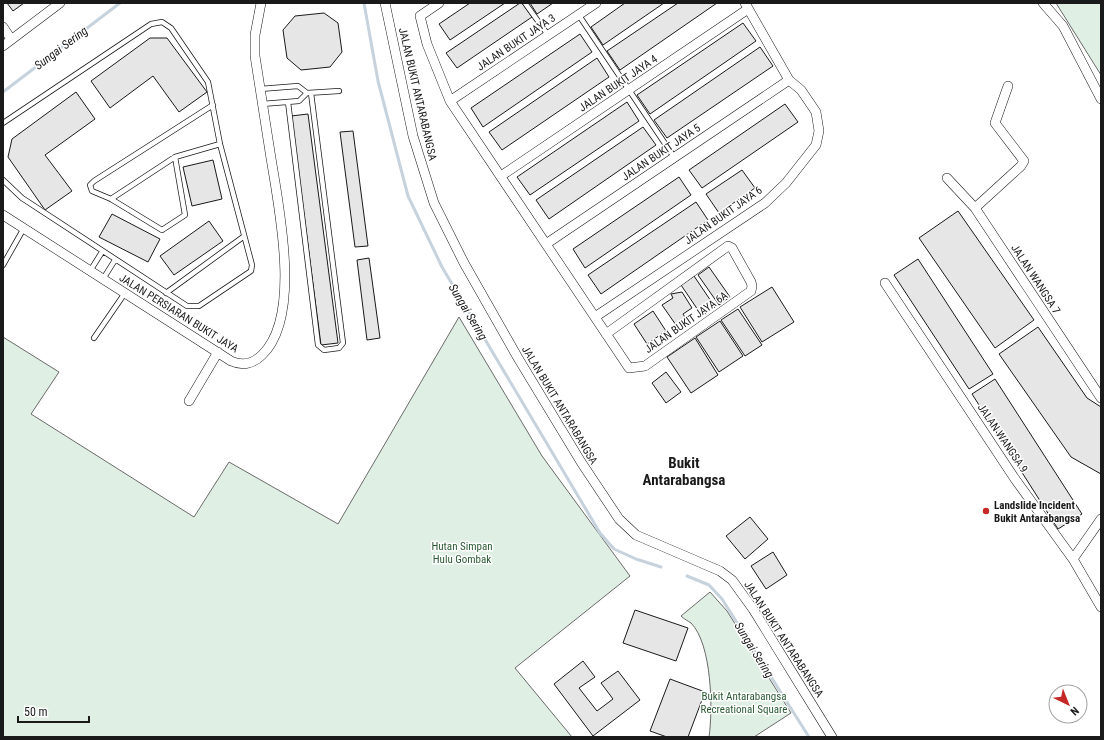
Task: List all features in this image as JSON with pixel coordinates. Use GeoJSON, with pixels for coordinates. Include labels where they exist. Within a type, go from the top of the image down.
{"type":"FeatureCollection","features":[{"type":"Feature","properties":{"kind":"street"},"geometry":{"type":"LineString","coordinates":[[3,46],[11,38],[60,3]]}},
{"type":"Feature","properties":{"kind":"street","name":"JALAN PERSIARAN BUKIT JAYA"},"geometry":{"type":"LineString","coordinates":[[3,215],[231,361],[242,364],[260,357],[274,340],[283,308],[285,270],[279,208],[255,56],[255,35],[261,3]]}},
{"type":"Feature","properties":{"kind":"street","name":"JALAN BUKIT ANTARABANGSA"},"geometry":{"type":"LineString","coordinates":[[385,3],[413,136],[434,203],[464,263],[518,358],[581,462],[619,519],[636,534],[720,571],[732,580],[776,645],[832,737]]}},
{"type":"Feature","properties":{"kind":"street"},"geometry":{"type":"LineString","coordinates":[[439,3],[420,16],[427,44],[450,101],[606,334]]}},
{"type":"Feature","properties":{"kind":"street","name":"JALAN BUKIT JAYA 3"},"geometry":{"type":"LineString","coordinates":[[450,101],[596,3]]}},
{"type":"Feature","properties":{"kind":"street"},"geometry":{"type":"LineString","coordinates":[[1043,3],[1063,26],[1101,99]]}},
{"type":"Feature","properties":{"kind":"street","name":"JALAN BUKIT JAYA 6"},"geometry":{"type":"LineString","coordinates":[[595,317],[765,203],[790,178],[816,145],[819,131],[816,112],[801,90],[789,80],[746,6]]}},
{"type":"Feature","properties":{"kind":"street","name":"JALAN BUKIT JAYA 4"},"geometry":{"type":"LineString","coordinates":[[501,176],[629,89],[746,6]]}},
{"type":"Feature","properties":{"kind":"street"},"geometry":{"type":"LineString","coordinates":[[3,27],[11,38]]}},
{"type":"Feature","properties":{"kind":"street","name":"JALAN BUKIT JAYA 5"},"geometry":{"type":"LineString","coordinates":[[546,244],[789,80]]}},
{"type":"Feature","properties":{"kind":"street"},"geometry":{"type":"LineString","coordinates":[[975,208],[1021,166],[1024,161],[995,123],[1008,86]]}},
{"type":"Feature","properties":{"kind":"street","name":"JALAN WANGSA 7"},"geometry":{"type":"LineString","coordinates":[[947,178],[975,208],[1101,398]]}},
{"type":"Feature","properties":{"kind":"street","name":"JALAN BUKIT JAYA 6A"},"geometry":{"type":"LineString","coordinates":[[728,246],[732,248],[752,286],[751,291],[645,366],[629,368],[606,334],[728,246]]}},
{"type":"Feature","properties":{"kind":"street","name":"JALAN WANGSA 9"},"geometry":{"type":"LineString","coordinates":[[885,283],[1015,479],[1073,559],[1101,606]]}},
{"type":"Feature","properties":{"kind":"street"},"geometry":{"type":"LineString","coordinates":[[190,401],[218,352]]}},
{"type":"Feature","properties":{"kind":"street"},"geometry":{"type":"LineString","coordinates":[[1073,559],[1101,519]]}},
{"type":"Feature","properties":{"kind":"lane"},"geometry":{"type":"LineString","coordinates":[[525,3],[548,35]]}},
{"type":"Feature","properties":{"kind":"lane"},"geometry":{"type":"LineString","coordinates":[[578,14],[674,157]]}},
{"type":"Feature","properties":{"kind":"lane"},"geometry":{"type":"LineString","coordinates":[[3,123],[151,24],[162,22],[170,28],[208,82],[220,144],[243,237],[252,265],[251,271],[199,306],[187,306],[102,252],[22,198],[3,180]]}},
{"type":"Feature","properties":{"kind":"lane"},"geometry":{"type":"LineString","coordinates":[[260,89],[298,86],[309,93],[343,343],[340,348],[324,350],[318,345],[288,102]]}},
{"type":"Feature","properties":{"kind":"lane"},"geometry":{"type":"LineString","coordinates":[[262,104],[299,101],[309,93],[339,91]]}},
{"type":"Feature","properties":{"kind":"lane"},"geometry":{"type":"LineString","coordinates":[[175,156],[185,215],[162,230],[111,199],[92,191],[90,185],[213,106]]}},
{"type":"Feature","properties":{"kind":"lane"},"geometry":{"type":"LineString","coordinates":[[111,199],[175,156],[220,144]]}},
{"type":"Feature","properties":{"kind":"lane"},"geometry":{"type":"LineString","coordinates":[[3,265],[24,228]]}},
{"type":"Feature","properties":{"kind":"lane"},"geometry":{"type":"LineString","coordinates":[[166,293],[243,237]]}},
{"type":"Feature","properties":{"kind":"lane"},"geometry":{"type":"LineString","coordinates":[[90,271],[102,252]]}},
{"type":"Feature","properties":{"kind":"lane"},"geometry":{"type":"LineString","coordinates":[[103,279],[115,260]]}},
{"type":"Feature","properties":{"kind":"lane"},"geometry":{"type":"LineString","coordinates":[[94,338],[124,293]]}},
{"type":"Feature","properties":{"kind":"green space"},"geometry":{"type":"Polygon","coordinates":[[[1056,3],[1101,3],[1101,75],[1056,3]]]}},
{"type":"Feature","properties":{"kind":"green space","name":"Hutan Simpan Hulu Gombak"},"geometry":{"type":"Polygon","coordinates":[[[459,317],[542,456],[630,576],[515,668],[572,737],[3,737],[3,337],[59,372],[31,414],[194,517],[229,462],[338,524],[459,317]]]}},
{"type":"Feature","properties":{"kind":"green space","name":"Bukit Antarabangsa Recreational Square"},"geometry":{"type":"Polygon","coordinates":[[[710,592],[727,611],[791,713],[754,737],[709,737],[711,695],[707,661],[698,633],[691,623],[681,616],[710,592]]]}},
{"type":"Feature","properties":{"kind":"building"},"geometry":{"type":"Polygon","coordinates":[[[7,3],[24,3],[13,11],[7,3]]]}},
{"type":"Feature","properties":{"kind":"building"},"geometry":{"type":"Polygon","coordinates":[[[470,3],[505,3],[450,40],[439,24],[470,3]]]}},
{"type":"Feature","properties":{"kind":"building"},"geometry":{"type":"Polygon","coordinates":[[[522,3],[532,17],[457,68],[446,53],[522,3]]]}},
{"type":"Feature","properties":{"kind":"building"},"geometry":{"type":"Polygon","coordinates":[[[530,3],[553,3],[537,14],[530,3]]]}},
{"type":"Feature","properties":{"kind":"building"},"geometry":{"type":"Polygon","coordinates":[[[625,3],[664,3],[603,45],[591,27],[625,3]]]}},
{"type":"Feature","properties":{"kind":"building"},"geometry":{"type":"Polygon","coordinates":[[[678,3],[717,3],[620,70],[607,51],[678,3]]]}},
{"type":"Feature","properties":{"kind":"building"},"geometry":{"type":"Polygon","coordinates":[[[324,13],[338,23],[342,52],[330,67],[301,70],[287,58],[283,30],[295,16],[324,13]]]}},
{"type":"Feature","properties":{"kind":"building"},"geometry":{"type":"Polygon","coordinates":[[[743,23],[756,41],[650,114],[637,95],[743,23]]]}},
{"type":"Feature","properties":{"kind":"building"},"geometry":{"type":"Polygon","coordinates":[[[580,34],[592,52],[483,127],[471,108],[580,34]]]}},
{"type":"Feature","properties":{"kind":"building"},"geometry":{"type":"Polygon","coordinates":[[[150,38],[167,38],[207,92],[179,112],[153,76],[110,108],[91,81],[150,38]]]}},
{"type":"Feature","properties":{"kind":"building"},"geometry":{"type":"Polygon","coordinates":[[[760,47],[773,66],[667,138],[654,120],[760,47]]]}},
{"type":"Feature","properties":{"kind":"building"},"geometry":{"type":"Polygon","coordinates":[[[597,58],[609,77],[502,150],[489,132],[597,58]]]}},
{"type":"Feature","properties":{"kind":"building"},"geometry":{"type":"Polygon","coordinates":[[[76,92],[95,119],[45,155],[72,191],[45,210],[8,157],[12,139],[76,92]]]}},
{"type":"Feature","properties":{"kind":"building"},"geometry":{"type":"Polygon","coordinates":[[[627,102],[639,121],[530,195],[517,177],[627,102]]]}},
{"type":"Feature","properties":{"kind":"building"},"geometry":{"type":"Polygon","coordinates":[[[785,104],[798,122],[702,188],[689,170],[785,104]]]}},
{"type":"Feature","properties":{"kind":"building"},"geometry":{"type":"Polygon","coordinates":[[[308,114],[338,343],[321,345],[291,116],[308,114]]]}},
{"type":"Feature","properties":{"kind":"building"},"geometry":{"type":"Polygon","coordinates":[[[643,127],[656,145],[549,219],[536,200],[643,127]]]}},
{"type":"Feature","properties":{"kind":"building"},"geometry":{"type":"Polygon","coordinates":[[[353,131],[368,246],[355,247],[340,132],[353,131]]]}},
{"type":"Feature","properties":{"kind":"building"},"geometry":{"type":"Polygon","coordinates":[[[213,160],[222,199],[192,206],[183,167],[213,160]]]}},
{"type":"Feature","properties":{"kind":"building"},"geometry":{"type":"Polygon","coordinates":[[[742,170],[755,188],[719,213],[706,194],[742,170]]]}},
{"type":"Feature","properties":{"kind":"building"},"geometry":{"type":"Polygon","coordinates":[[[679,177],[691,195],[585,268],[573,249],[679,177]]]}},
{"type":"Feature","properties":{"kind":"building"},"geometry":{"type":"Polygon","coordinates":[[[696,202],[708,220],[601,294],[588,275],[696,202]]]}},
{"type":"Feature","properties":{"kind":"building"},"geometry":{"type":"Polygon","coordinates":[[[958,211],[1034,320],[995,348],[919,238],[958,211]]]}},
{"type":"Feature","properties":{"kind":"building"},"geometry":{"type":"Polygon","coordinates":[[[112,214],[160,239],[148,262],[99,237],[112,214]]]}},
{"type":"Feature","properties":{"kind":"building"},"geometry":{"type":"Polygon","coordinates":[[[209,221],[223,241],[174,275],[160,256],[209,221]]]}},
{"type":"Feature","properties":{"kind":"building"},"geometry":{"type":"Polygon","coordinates":[[[369,258],[380,338],[367,340],[357,260],[369,258]]]}},
{"type":"Feature","properties":{"kind":"building"},"geometry":{"type":"Polygon","coordinates":[[[918,259],[993,374],[969,389],[894,275],[918,259]]]}},
{"type":"Feature","properties":{"kind":"building"},"geometry":{"type":"Polygon","coordinates":[[[709,267],[730,297],[719,305],[698,275],[709,267]]]}},
{"type":"Feature","properties":{"kind":"building"},"geometry":{"type":"Polygon","coordinates":[[[694,276],[715,307],[702,316],[681,285],[694,276]]]}},
{"type":"Feature","properties":{"kind":"building"},"geometry":{"type":"Polygon","coordinates":[[[772,287],[794,322],[762,342],[740,307],[772,287]]]}},
{"type":"Feature","properties":{"kind":"building"},"geometry":{"type":"Polygon","coordinates":[[[682,292],[692,308],[683,314],[686,319],[676,325],[662,305],[673,298],[671,294],[682,292]]]}},
{"type":"Feature","properties":{"kind":"building"},"geometry":{"type":"Polygon","coordinates":[[[738,309],[762,345],[745,356],[721,320],[738,309]]]}},
{"type":"Feature","properties":{"kind":"building"},"geometry":{"type":"Polygon","coordinates":[[[653,311],[666,331],[647,344],[634,324],[653,311]]]}},
{"type":"Feature","properties":{"kind":"building"},"geometry":{"type":"Polygon","coordinates":[[[720,321],[743,356],[719,372],[696,337],[720,321]]]}},
{"type":"Feature","properties":{"kind":"building"},"geometry":{"type":"Polygon","coordinates":[[[1038,327],[1087,398],[1101,407],[1101,474],[1071,457],[999,354],[1038,327]]]}},
{"type":"Feature","properties":{"kind":"building"},"geometry":{"type":"Polygon","coordinates":[[[695,338],[718,375],[691,393],[667,357],[695,338]]]}},
{"type":"Feature","properties":{"kind":"building"},"geometry":{"type":"Polygon","coordinates":[[[666,372],[681,392],[666,403],[652,383],[666,372]]]}},
{"type":"Feature","properties":{"kind":"building"},"geometry":{"type":"Polygon","coordinates":[[[995,379],[1082,514],[1058,529],[972,394],[995,379]]]}},
{"type":"Feature","properties":{"kind":"building"},"geometry":{"type":"Polygon","coordinates":[[[750,517],[768,539],[745,559],[726,536],[750,517]]]}},
{"type":"Feature","properties":{"kind":"building"},"geometry":{"type":"Polygon","coordinates":[[[773,552],[787,575],[766,589],[751,566],[773,552]]]}},
{"type":"Feature","properties":{"kind":"building"},"geometry":{"type":"Polygon","coordinates":[[[635,610],[688,628],[676,661],[623,643],[635,610]]]}},
{"type":"Feature","properties":{"kind":"building"},"geometry":{"type":"Polygon","coordinates":[[[583,661],[595,677],[579,688],[597,711],[613,699],[601,683],[618,671],[640,700],[593,736],[554,684],[583,661]]]}},
{"type":"Feature","properties":{"kind":"building"},"geometry":{"type":"Polygon","coordinates":[[[670,679],[705,692],[688,737],[667,737],[650,731],[670,679]]]}},
{"type":"Feature","properties":{"kind":"waterway","name":"Sungai Sering"},"geometry":{"type":"LineString","coordinates":[[3,92],[120,3]]}},
{"type":"Feature","properties":{"kind":"waterway","name":"Sungai Sering"},"geometry":{"type":"LineString","coordinates":[[364,3],[378,81],[408,196],[442,267],[600,533],[614,549],[636,559],[661,567]]}},
{"type":"Feature","properties":{"kind":"waterway","name":"Sungai Sering"},"geometry":{"type":"LineString","coordinates":[[687,576],[709,585],[722,599],[809,737]]}},
{"type":"Feature","properties":{"kind":"place","name":"Landslide Incident Bukit Antarabangsa"},"geometry":{"type":"Point","coordinates":[986,511]}},
{"type":"Feature","properties":{"kind":"district","name":"Bukit Antarabangsa"},"geometry":{"type":"Point","coordinates":[684,472]}}]}
